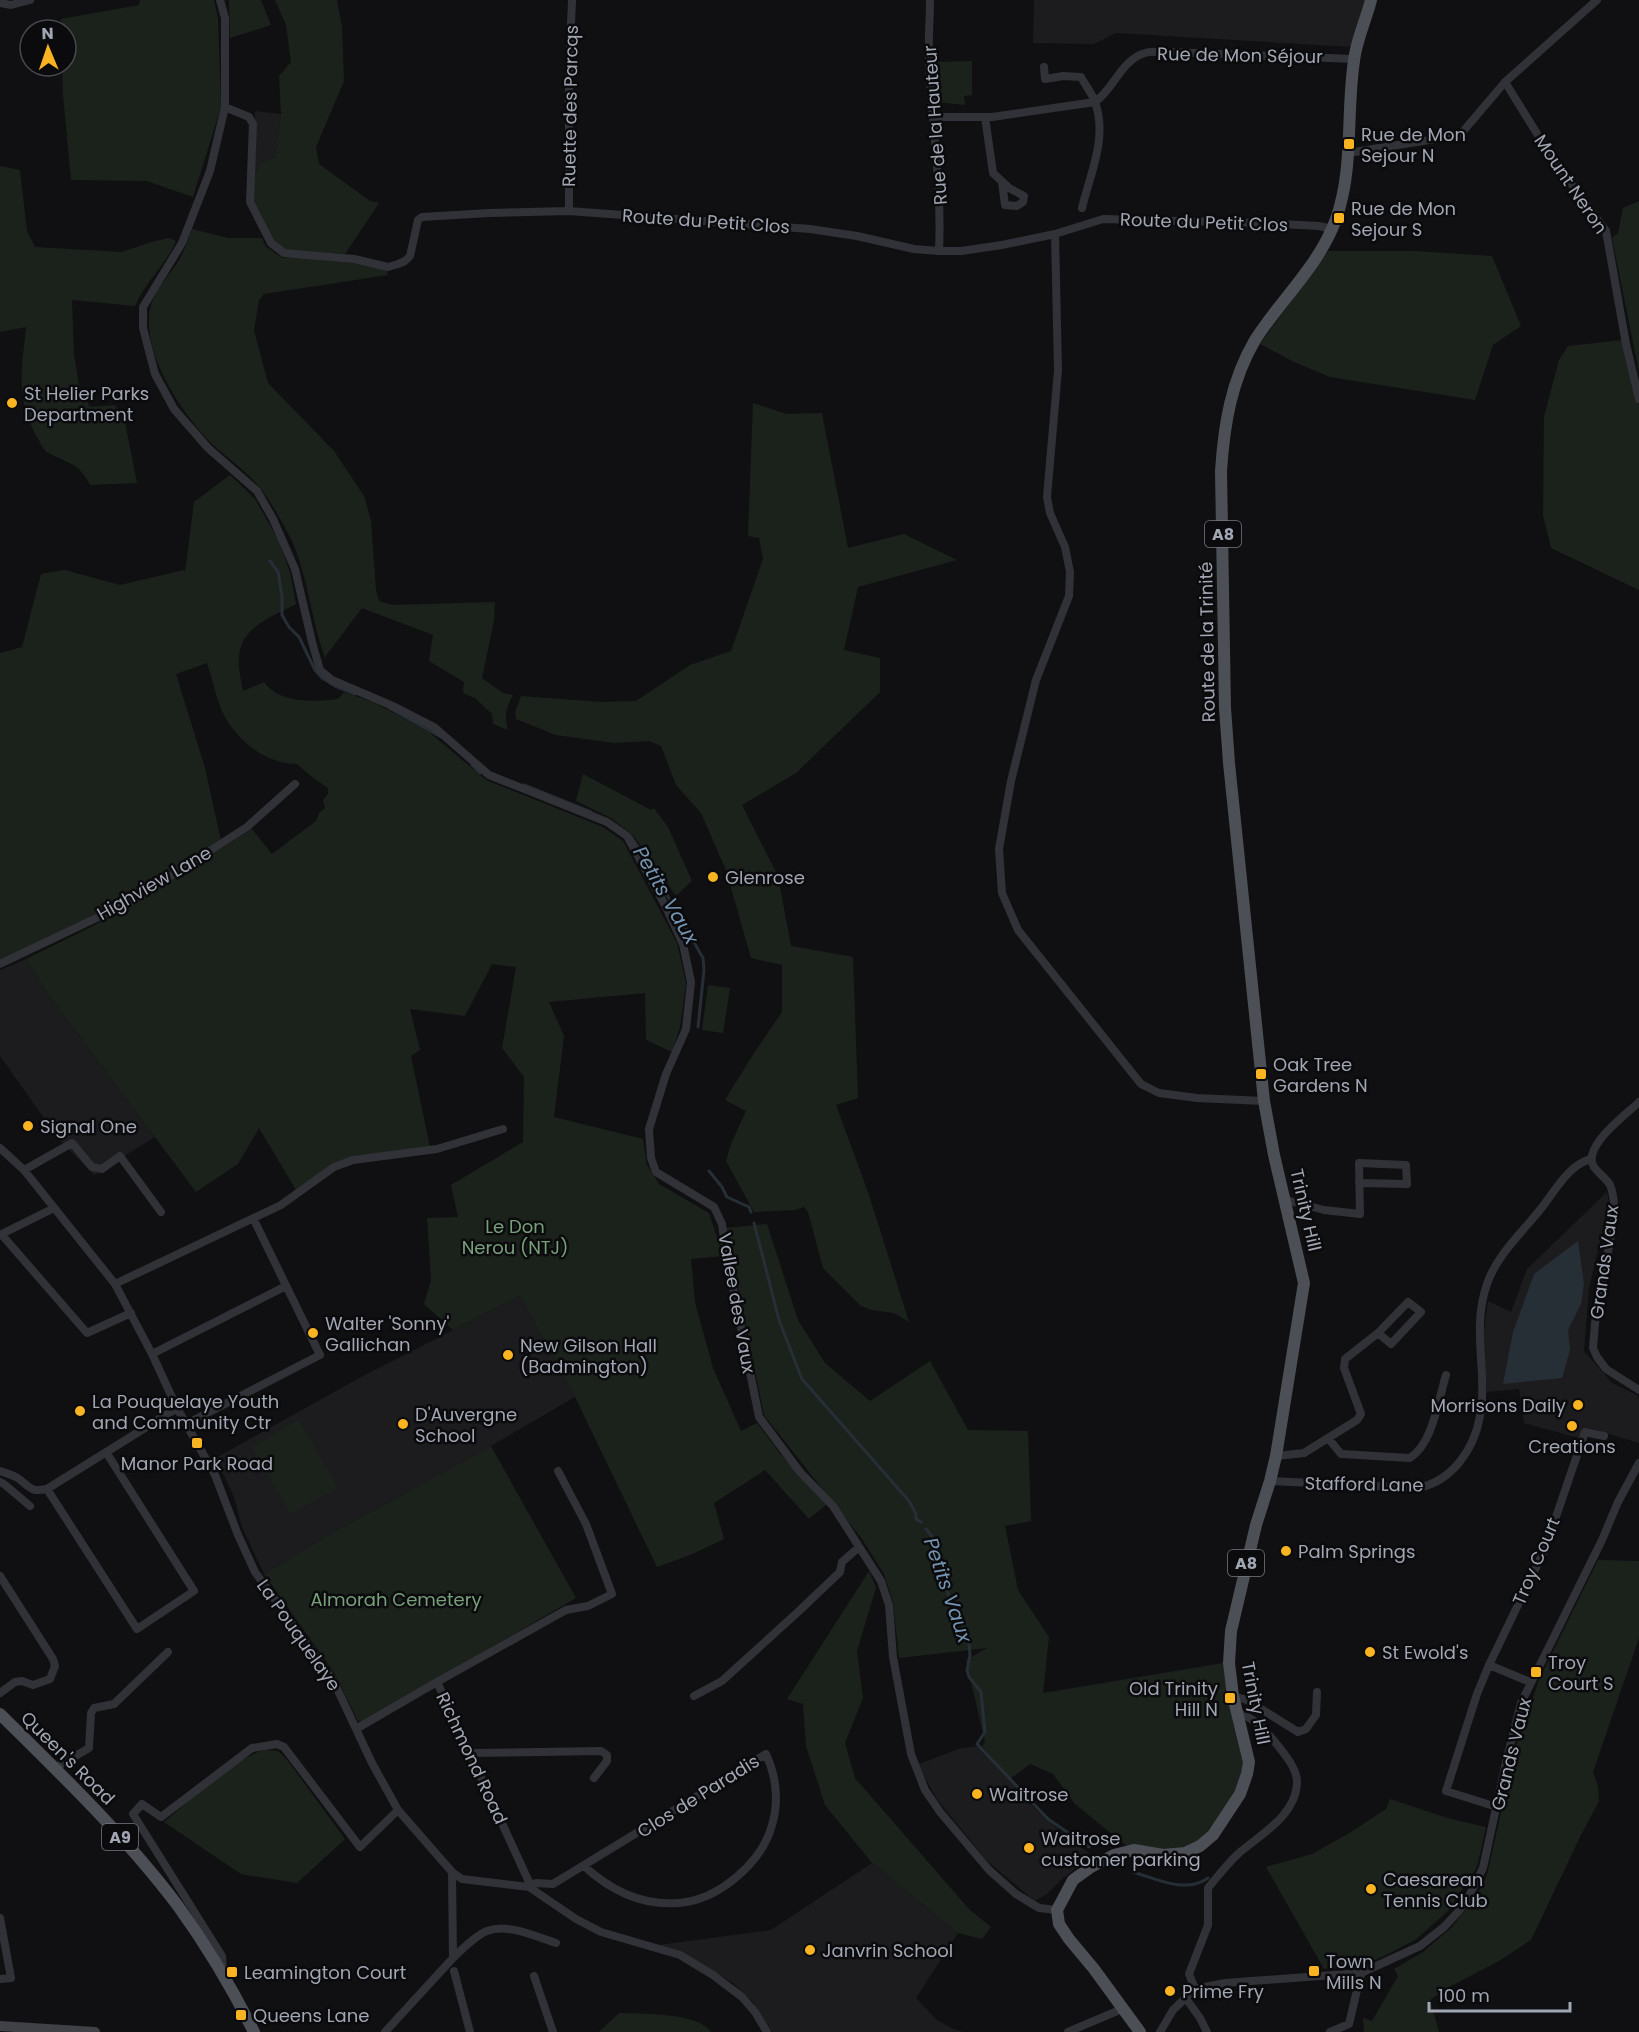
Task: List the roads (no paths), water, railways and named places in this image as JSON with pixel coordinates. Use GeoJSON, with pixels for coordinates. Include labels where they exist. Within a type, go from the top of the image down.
{"type":"FeatureCollection","features":[{"type":"Feature","properties":{"kind":"main road","name":"Route de la Trinité"},"geometry":{"type":"LineString","coordinates":[[1264,1101],[1225,708],[1221,471],[1223,442],[1228,406],[1247,356],[1256,339],[1322,248],[1332,229],[1340,204],[1348,153],[1354,59],[1371,0]]}},
{"type":"Feature","properties":{"kind":"main road","name":"Trinity Hill"},"geometry":{"type":"LineString","coordinates":[[1057,1910],[1073,1880],[1114,1855],[1134,1850],[1163,1855],[1185,1853],[1200,1846],[1212,1835],[1240,1794],[1247,1774],[1248,1751],[1233,1696],[1229,1663],[1230,1631],[1256,1525],[1276,1456],[1304,1283],[1274,1155],[1264,1101]]}},
{"type":"Feature","properties":{"kind":"main road","name":"Queen's Road"},"geometry":{"type":"LineString","coordinates":[[0,1714],[116,1832],[178,1906],[224,1974],[254,2032]]}},
{"type":"Feature","properties":{"kind":"main road"},"geometry":{"type":"LineString","coordinates":[[1057,1910],[1059,1924],[1069,1939],[1140,2032]]}},
{"type":"Feature","properties":{"kind":"main road"},"geometry":{"type":"LineString","coordinates":[[0,2026],[95,2032]]}},
{"type":"Feature","properties":{"kind":"street"},"geometry":{"type":"LineString","coordinates":[[0,3],[11,4],[30,0]]}},
{"type":"Feature","properties":{"kind":"street","name":"Vallee des Vaux"},"geometry":{"type":"LineString","coordinates":[[220,0],[225,18],[225,107],[210,171],[182,243],[143,307],[143,328],[154,374],[174,409],[208,448],[257,491],[273,519],[295,569],[320,670],[332,680],[395,706],[434,727],[489,775],[607,822],[627,836],[665,905],[683,944],[691,982],[686,1029],[666,1074],[649,1129],[651,1158],[656,1172],[714,1208],[723,1224],[726,1253],[759,1417],[800,1472],[833,1506],[881,1581],[889,1605],[893,1657],[911,1754],[925,1790],[940,1812],[989,1870],[1016,1894],[1039,1908],[1057,1910]]}},
{"type":"Feature","properties":{"kind":"street","name":"Rue de la Hauteur"},"geometry":{"type":"LineString","coordinates":[[930,0],[929,59],[940,214],[939,251]]}},
{"type":"Feature","properties":{"kind":"street"},"geometry":{"type":"LineString","coordinates":[[1348,153],[1460,135],[1505,82],[1597,0]]}},
{"type":"Feature","properties":{"kind":"street","name":"Ruette des Parcqs"},"geometry":{"type":"LineString","coordinates":[[569,211],[572,1]]}},
{"type":"Feature","properties":{"kind":"street","name":"Rue de Mon Séjour"},"geometry":{"type":"LineString","coordinates":[[1095,102],[1105,95],[1124,66],[1144,53],[1354,59]]}},
{"type":"Feature","properties":{"kind":"street"},"geometry":{"type":"LineString","coordinates":[[1044,67],[1045,79],[1063,76],[1081,77],[1095,102],[1100,132],[1099,143],[1082,208]]}},
{"type":"Feature","properties":{"kind":"street","name":"Mount Neron"},"geometry":{"type":"LineString","coordinates":[[1505,82],[1554,161],[1606,231],[1626,344],[1639,399]]}},
{"type":"Feature","properties":{"kind":"street"},"geometry":{"type":"LineString","coordinates":[[933,117],[985,117],[1095,102]]}},
{"type":"Feature","properties":{"kind":"street","name":"Route du Petit Clos"},"geometry":{"type":"LineString","coordinates":[[225,107],[249,117],[253,124],[250,202],[271,243],[284,253],[354,259],[388,267],[405,261],[410,255],[416,224],[422,217],[489,213],[569,211],[810,229],[857,236],[914,249],[939,251],[961,251],[1002,245],[1055,234],[1103,219],[1260,222],[1332,229]]}},
{"type":"Feature","properties":{"kind":"street"},"geometry":{"type":"LineString","coordinates":[[985,117],[993,173],[1002,182]]}},
{"type":"Feature","properties":{"kind":"street"},"geometry":{"type":"LineString","coordinates":[[1055,234],[1058,370],[1047,497],[1050,513],[1065,547],[1070,572],[1070,596],[1036,680],[1011,781],[999,849],[1002,893],[1018,930],[1141,1084],[1159,1093],[1197,1098],[1264,1101]]}},
{"type":"Feature","properties":{"kind":"street","name":"Highview Lane"},"geometry":{"type":"LineString","coordinates":[[0,963],[130,902],[247,827],[295,784]]}},
{"type":"Feature","properties":{"kind":"street"},"geometry":{"type":"LineString","coordinates":[[1591,1159],[1594,1148],[1604,1135],[1639,1102]]}},
{"type":"Feature","properties":{"kind":"street"},"geometry":{"type":"LineString","coordinates":[[115,1284],[254,1220],[281,1205],[334,1167],[352,1160],[437,1149],[503,1129]]}},
{"type":"Feature","properties":{"kind":"street"},"geometry":{"type":"LineString","coordinates":[[24,1170],[72,1143],[92,1167],[102,1168],[120,1156],[161,1212]]}},
{"type":"Feature","properties":{"kind":"street","name":"La Pouquelaye"},"geometry":{"type":"LineString","coordinates":[[0,1148],[24,1170],[115,1284],[177,1408],[215,1475],[255,1572],[333,1680],[372,1763],[398,1810],[452,1872]]}},
{"type":"Feature","properties":{"kind":"street","name":"Grands Vaux"},"geometry":{"type":"LineString","coordinates":[[1591,1159],[1594,1167],[1610,1185],[1614,1197],[1615,1213],[1595,1323],[1593,1348],[1606,1369],[1639,1390]]}},
{"type":"Feature","properties":{"kind":"street","name":"Stafford Lane"},"geometry":{"type":"LineString","coordinates":[[1270,1481],[1418,1488],[1433,1485],[1447,1477],[1466,1453],[1480,1417],[1482,1397],[1478,1321],[1486,1284],[1495,1265],[1562,1181],[1581,1161],[1591,1159]]}},
{"type":"Feature","properties":{"kind":"street"},"geometry":{"type":"LineString","coordinates":[[1286,1200],[1324,1210],[1360,1214],[1359,1183],[1359,1163],[1406,1165],[1407,1184],[1359,1183]]}},
{"type":"Feature","properties":{"kind":"street"},"geometry":{"type":"LineString","coordinates":[[54,1208],[1,1235],[87,1333],[131,1313]]}},
{"type":"Feature","properties":{"kind":"street"},"geometry":{"type":"LineString","coordinates":[[186,1424],[320,1355],[254,1220]]}},
{"type":"Feature","properties":{"kind":"street"},"geometry":{"type":"LineString","coordinates":[[152,1354],[286,1286]]}},
{"type":"Feature","properties":{"kind":"street"},"geometry":{"type":"LineString","coordinates":[[1276,1456],[1304,1453],[1357,1420],[1361,1414],[1344,1368],[1345,1359],[1378,1332],[1408,1302],[1421,1312],[1391,1344],[1378,1332]]}},
{"type":"Feature","properties":{"kind":"street"},"geometry":{"type":"LineString","coordinates":[[1328,1438],[1341,1454],[1410,1458],[1426,1442],[1446,1375]]}},
{"type":"Feature","properties":{"kind":"street"},"geometry":{"type":"LineString","coordinates":[[0,1471],[18,1478],[30,1489],[36,1491],[47,1489],[177,1408]]}},
{"type":"Feature","properties":{"kind":"street","name":"Troy Court"},"geometry":{"type":"LineString","coordinates":[[1489,1665],[1545,1549],[1584,1432],[1604,1436]]}},
{"type":"Feature","properties":{"kind":"street"},"geometry":{"type":"LineString","coordinates":[[47,1489],[137,1629],[194,1591],[106,1452]]}},
{"type":"Feature","properties":{"kind":"street","name":"Grands Vaux"},"geometry":{"type":"LineString","coordinates":[[1196,1989],[1225,1983],[1361,1972],[1420,1946],[1444,1927],[1459,1911],[1483,1868],[1521,1703],[1618,1502],[1639,1464]]}},
{"type":"Feature","properties":{"kind":"street"},"geometry":{"type":"LineString","coordinates":[[437,1682],[566,1610],[588,1606],[612,1594],[586,1524],[558,1471]]}},
{"type":"Feature","properties":{"kind":"street"},"geometry":{"type":"LineString","coordinates":[[0,1482],[30,1506]]}},
{"type":"Feature","properties":{"kind":"street"},"geometry":{"type":"LineString","coordinates":[[694,1696],[722,1681],[791,1619],[840,1572],[842,1562],[859,1547]]}},
{"type":"Feature","properties":{"kind":"street"},"geometry":{"type":"LineString","coordinates":[[0,1576],[53,1659],[55,1666],[50,1679],[42,1683],[33,1685],[22,1681],[15,1682],[0,1693]]}},
{"type":"Feature","properties":{"kind":"street"},"geometry":{"type":"LineString","coordinates":[[55,1768],[89,1748],[91,1713],[94,1708],[114,1704],[168,1652]]}},
{"type":"Feature","properties":{"kind":"street"},"geometry":{"type":"LineString","coordinates":[[1497,1807],[1446,1791],[1477,1694],[1489,1665],[1530,1682]]}},
{"type":"Feature","properties":{"kind":"street","name":"Richmond Road"},"geometry":{"type":"LineString","coordinates":[[356,1730],[437,1682],[529,1882],[529,1887]]}},
{"type":"Feature","properties":{"kind":"street"},"geometry":{"type":"LineString","coordinates":[[1233,1696],[1247,1700],[1298,1732],[1306,1729],[1316,1715],[1317,1692]]}},
{"type":"Feature","properties":{"kind":"street"},"geometry":{"type":"LineString","coordinates":[[1160,2032],[1173,2010],[1196,1989],[1189,1974],[1208,1925],[1208,1888],[1237,1855],[1286,1814],[1293,1801],[1298,1783],[1287,1758],[1269,1734],[1248,1716],[1237,1713]]}},
{"type":"Feature","properties":{"kind":"street"},"geometry":{"type":"LineString","coordinates":[[224,1974],[222,1956],[133,1814],[142,1804],[161,1817],[252,1748],[277,1744],[284,1747],[360,1847],[398,1810]]}},
{"type":"Feature","properties":{"kind":"street"},"geometry":{"type":"LineString","coordinates":[[470,1754],[601,1751],[607,1755],[607,1761],[594,1778]]}},
{"type":"Feature","properties":{"kind":"street","name":"Clos de Paradis"},"geometry":{"type":"LineString","coordinates":[[529,1887],[536,1883],[553,1884],[766,1754],[774,1771],[776,1799],[772,1826],[760,1850],[739,1876],[727,1885],[701,1898],[680,1903],[658,1903],[624,1895],[601,1881],[584,1866]]}},
{"type":"Feature","properties":{"kind":"street"},"geometry":{"type":"LineString","coordinates":[[452,1872],[462,1879],[529,1887],[576,1919],[601,1932],[680,1955],[713,1975],[742,1997],[755,2012],[767,2032]]}},
{"type":"Feature","properties":{"kind":"street"},"geometry":{"type":"LineString","coordinates":[[452,1872],[453,1958]]}},
{"type":"Feature","properties":{"kind":"street"},"geometry":{"type":"LineString","coordinates":[[0,1918],[11,1978],[0,1979]]}},
{"type":"Feature","properties":{"kind":"street"},"geometry":{"type":"LineString","coordinates":[[475,1930],[519,1931],[556,1942]]}},
{"type":"Feature","properties":{"kind":"street"},"geometry":{"type":"LineString","coordinates":[[385,2032],[453,1958],[486,1931]]}},
{"type":"Feature","properties":{"kind":"street"},"geometry":{"type":"LineString","coordinates":[[454,1971],[470,2032]]}},
{"type":"Feature","properties":{"kind":"street"},"geometry":{"type":"LineString","coordinates":[[1330,2032],[1349,2024],[1361,1972]]}},
{"type":"Feature","properties":{"kind":"street"},"geometry":{"type":"LineString","coordinates":[[534,1976],[553,2032]]}},
{"type":"Feature","properties":{"kind":"street"},"geometry":{"type":"LineString","coordinates":[[1185,1997],[1207,2032]]}},
{"type":"Feature","properties":{"kind":"street"},"geometry":{"type":"LineString","coordinates":[[1068,2032],[1122,2009]]}},
{"type":"Feature","properties":{"kind":"waterway","name":"Petits Vaux"},"geometry":{"type":"LineString","coordinates":[[270,561],[278,572],[282,615],[299,637],[315,670],[322,678],[335,686],[355,694]]}},
{"type":"Feature","properties":{"kind":"waterway","name":"Petits Vaux"},"geometry":{"type":"LineString","coordinates":[[389,708],[441,737]]}},
{"type":"Feature","properties":{"kind":"waterway","name":"Petits Vaux"},"geometry":{"type":"LineString","coordinates":[[472,765],[480,773]]}},
{"type":"Feature","properties":{"kind":"waterway","name":"Petits Vaux"},"geometry":{"type":"LineString","coordinates":[[524,785],[591,812]]}},
{"type":"Feature","properties":{"kind":"waterway","name":"Petits Vaux"},"geometry":{"type":"LineString","coordinates":[[630,835],[647,860],[703,958],[704,970],[698,1027]]}},
{"type":"Feature","properties":{"kind":"waterway","name":"Petits Vaux"},"geometry":{"type":"LineString","coordinates":[[709,1171],[727,1197],[749,1207],[751,1212]]}},
{"type":"Feature","properties":{"kind":"waterway","name":"Petits Vaux"},"geometry":{"type":"LineString","coordinates":[[754,1223],[779,1320],[802,1379],[909,1501],[916,1514],[916,1519],[921,1522]]}},
{"type":"Feature","properties":{"kind":"waterway","name":"Petits Vaux"},"geometry":{"type":"LineString","coordinates":[[926,1529],[934,1539],[935,1553],[940,1562],[944,1583],[962,1621],[969,1643],[970,1655],[967,1670],[969,1677],[981,1692],[985,1732],[977,1744],[1048,1819],[1089,1847]]}},
{"type":"Feature","properties":{"kind":"waterway","name":"Petits Vaux"},"geometry":{"type":"LineString","coordinates":[[1133,1872],[1181,1885],[1199,1883],[1208,1878]]}},
{"type":"Feature","properties":{"kind":"place","name":"Rue de Mon Sejour N"},"geometry":{"type":"Point","coordinates":[1349,144]}},
{"type":"Feature","properties":{"kind":"place","name":"Rue de Mon Sejour S"},"geometry":{"type":"Point","coordinates":[1339,218]}},
{"type":"Feature","properties":{"kind":"place","name":"St Helier Parks Department"},"geometry":{"type":"Point","coordinates":[12,403]}},
{"type":"Feature","properties":{"kind":"place","name":"Glenrose"},"geometry":{"type":"Point","coordinates":[713,877]}},
{"type":"Feature","properties":{"kind":"place","name":"Oak Tree Gardens N"},"geometry":{"type":"Point","coordinates":[1261,1074]}},
{"type":"Feature","properties":{"kind":"place","name":"Signal One"},"geometry":{"type":"Point","coordinates":[28,1126]}},
{"type":"Feature","properties":{"kind":"place","name":"Walter 'Sonny' Gallichan"},"geometry":{"type":"Point","coordinates":[313,1333]}},
{"type":"Feature","properties":{"kind":"place","name":"New Gilson Hall (Badmington)"},"geometry":{"type":"Point","coordinates":[508,1355]}},
{"type":"Feature","properties":{"kind":"place","name":"Morrisons Daily"},"geometry":{"type":"Point","coordinates":[1578,1405]}},
{"type":"Feature","properties":{"kind":"place","name":"La Pouquelaye Youth and Community Ctr"},"geometry":{"type":"Point","coordinates":[80,1411]}},
{"type":"Feature","properties":{"kind":"place","name":"D'Auvergne School"},"geometry":{"type":"Point","coordinates":[403,1424]}},
{"type":"Feature","properties":{"kind":"place","name":"Creations"},"geometry":{"type":"Point","coordinates":[1572,1426]}},
{"type":"Feature","properties":{"kind":"place","name":"Manor Park Road"},"geometry":{"type":"Point","coordinates":[197,1443]}},
{"type":"Feature","properties":{"kind":"place","name":"Palm Springs"},"geometry":{"type":"Point","coordinates":[1286,1551]}},
{"type":"Feature","properties":{"kind":"place","name":"St Ewold's"},"geometry":{"type":"Point","coordinates":[1370,1652]}},
{"type":"Feature","properties":{"kind":"place","name":"Troy Court S"},"geometry":{"type":"Point","coordinates":[1536,1672]}},
{"type":"Feature","properties":{"kind":"place","name":"Old Trinity Hill N"},"geometry":{"type":"Point","coordinates":[1230,1698]}},
{"type":"Feature","properties":{"kind":"place","name":"Waitrose"},"geometry":{"type":"Point","coordinates":[977,1794]}},
{"type":"Feature","properties":{"kind":"place","name":"Waitrose customer parking"},"geometry":{"type":"Point","coordinates":[1029,1848]}},
{"type":"Feature","properties":{"kind":"place","name":"Caesarean Tennis Club"},"geometry":{"type":"Point","coordinates":[1371,1889]}},
{"type":"Feature","properties":{"kind":"place","name":"Janvrin School"},"geometry":{"type":"Point","coordinates":[810,1950]}},
{"type":"Feature","properties":{"kind":"place","name":"Town Mills N"},"geometry":{"type":"Point","coordinates":[1314,1971]}},
{"type":"Feature","properties":{"kind":"place","name":"Leamington Court"},"geometry":{"type":"Point","coordinates":[232,1972]}},
{"type":"Feature","properties":{"kind":"place","name":"Prime Fry"},"geometry":{"type":"Point","coordinates":[1170,1991]}},
{"type":"Feature","properties":{"kind":"place","name":"Queens Lane"},"geometry":{"type":"Point","coordinates":[241,2015]}},
{"type":"Feature","properties":{"kind":"park label","name":"Le Don Nerou (NTJ)"},"geometry":{"type":"Point","coordinates":[515,1236]}},
{"type":"Feature","properties":{"kind":"park label","name":"Almorah Cemetery"},"geometry":{"type":"Point","coordinates":[396,1599]}}]}
